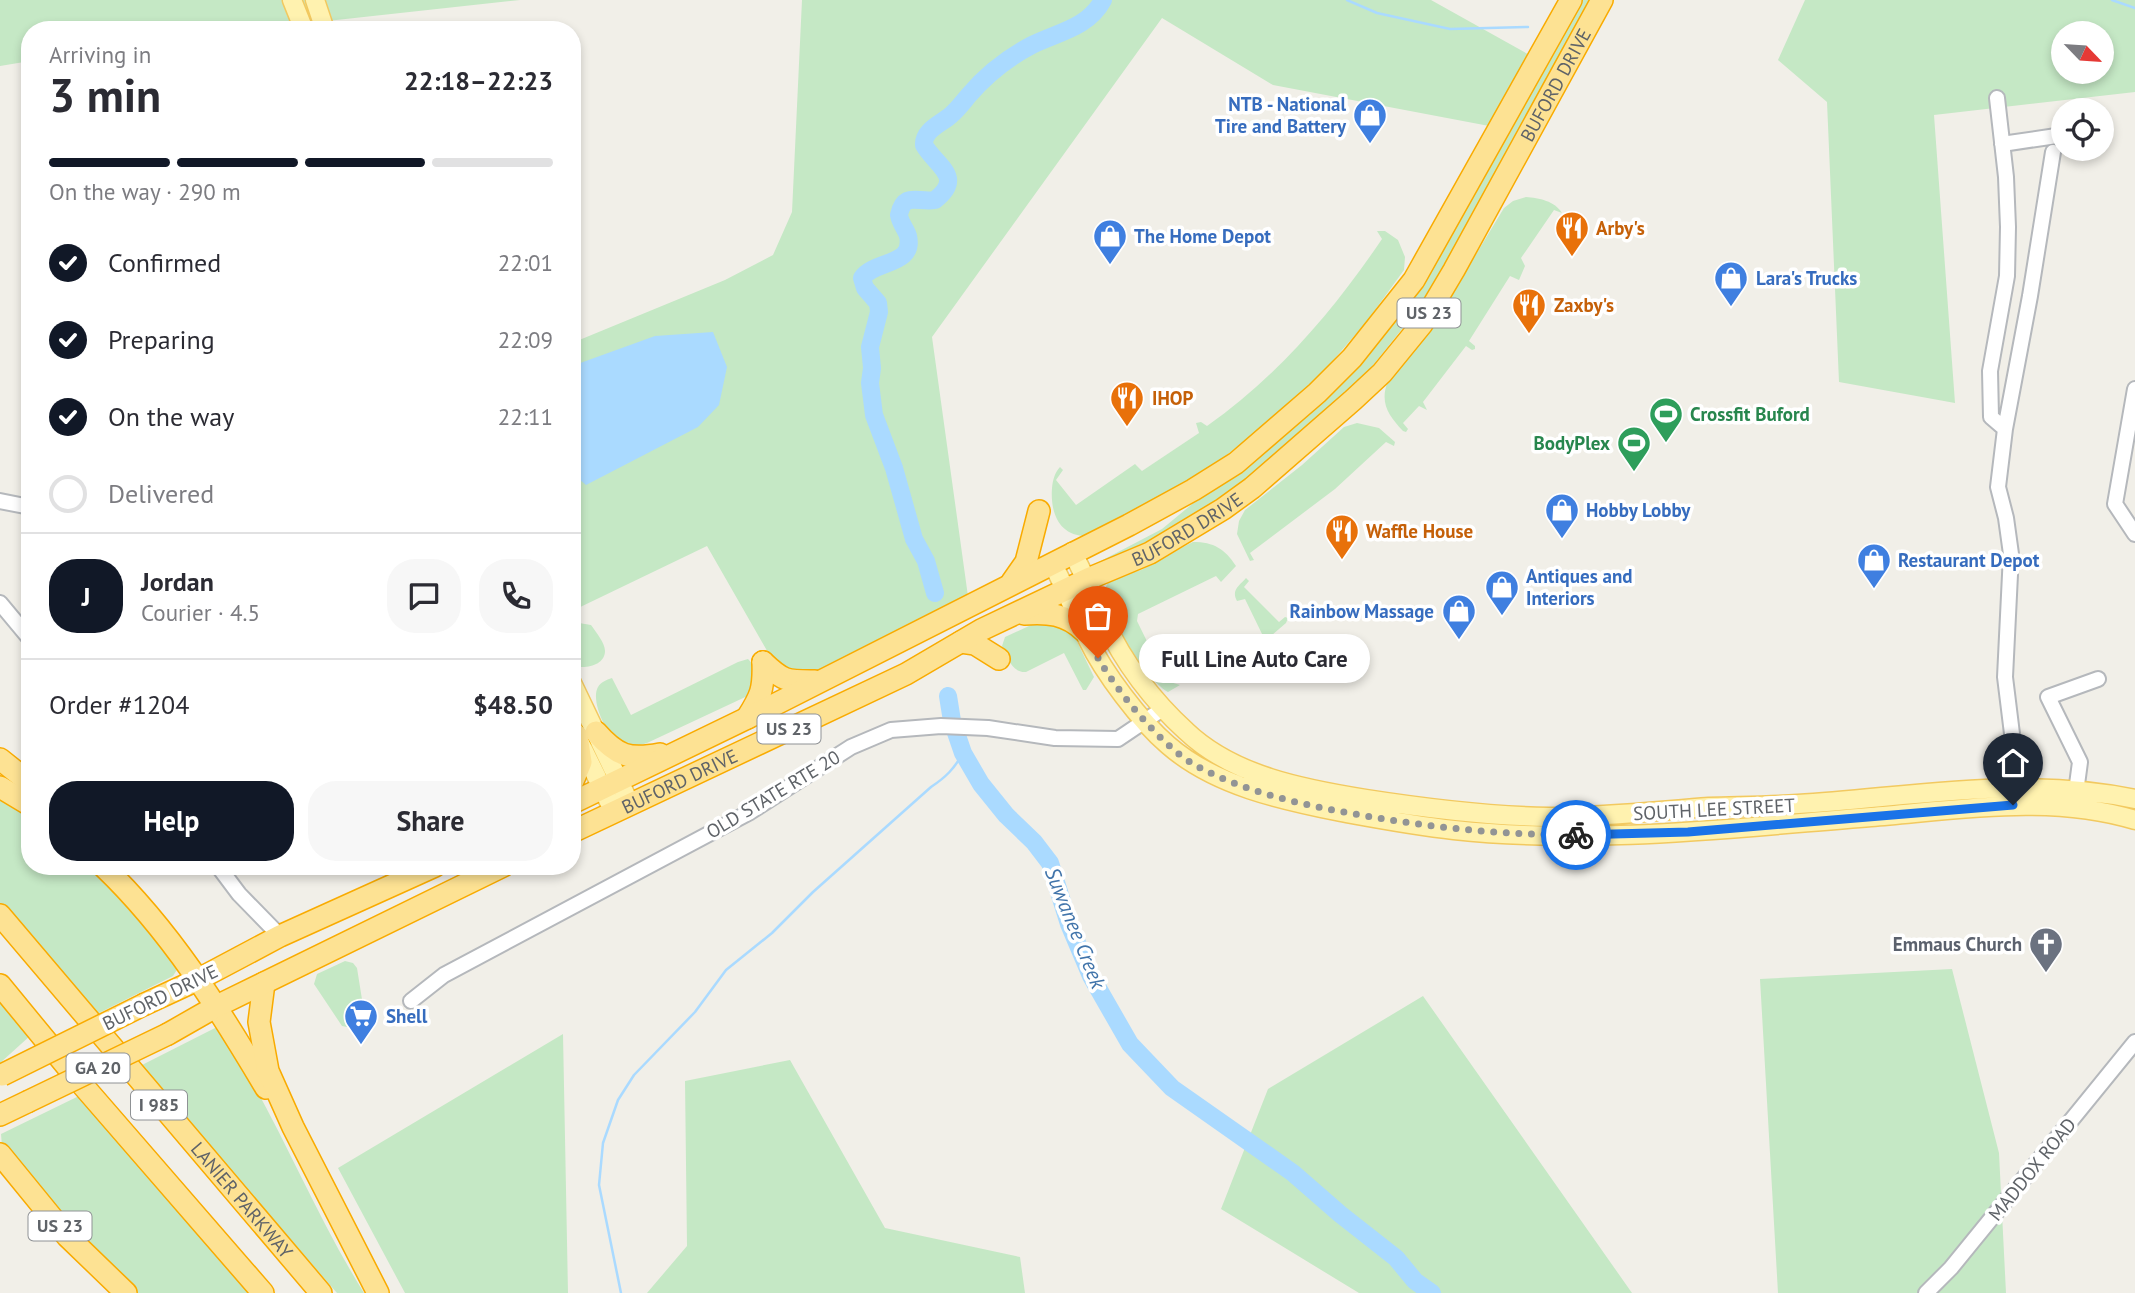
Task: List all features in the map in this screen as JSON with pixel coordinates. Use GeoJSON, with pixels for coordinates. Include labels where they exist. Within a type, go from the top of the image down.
{"type":"FeatureCollection","features":[{"type":"Feature","properties":{"kind":"highway","name":"BUFORD DRIVE"},"geometry":{"type":"LineString","coordinates":[[581,799],[1129,525],[1236,463],[1317,393],[1352,358],[1414,281],[1570,0]]}},
{"type":"Feature","properties":{"kind":"highway","name":"BUFORD DRIVE"},"geometry":{"type":"LineString","coordinates":[[581,828],[855,698],[1088,579],[1150,553],[1223,509],[1322,429],[1382,373],[1422,324],[1439,298],[1602,0]]}},
{"type":"Feature","properties":{"kind":"highway"},"geometry":{"type":"LineString","coordinates":[[1009,585],[1026,562],[1039,510]]}},
{"type":"Feature","properties":{"kind":"highway"},"geometry":{"type":"LineString","coordinates":[[961,642],[975,645],[999,659],[998,642],[1010,617],[1049,612],[1075,622],[1084,631]]}},
{"type":"Feature","properties":{"kind":"highway"},"geometry":{"type":"LineString","coordinates":[[747,718],[762,692],[763,662],[780,678],[792,681],[821,681]]}},
{"type":"Feature","properties":{"kind":"highway"},"geometry":{"type":"LineString","coordinates":[[581,762],[582,732],[624,755],[640,758],[682,749]]}},
{"type":"Feature","properties":{"kind":"highway"},"geometry":{"type":"LineString","coordinates":[[0,759],[21,776]]}},
{"type":"Feature","properties":{"kind":"highway"},"geometry":{"type":"LineString","coordinates":[[0,786],[21,799]]}},
{"type":"Feature","properties":{"kind":"highway"},"geometry":{"type":"LineString","coordinates":[[112,875],[161,928],[199,979],[273,1100],[293,1127]]}},
{"type":"Feature","properties":{"kind":"highway","name":"BUFORD DRIVE"},"geometry":{"type":"LineString","coordinates":[[1,1075],[199,979],[280,936],[415,875]]}},
{"type":"Feature","properties":{"kind":"highway","name":"BUFORD DRIVE"},"geometry":{"type":"LineString","coordinates":[[0,1115],[485,875]]}},
{"type":"Feature","properties":{"kind":"highway","name":"LANIER PARKWAY"},"geometry":{"type":"LineString","coordinates":[[0,915],[321,1293]]}},
{"type":"Feature","properties":{"kind":"highway"},"geometry":{"type":"LineString","coordinates":[[172,943],[189,956],[210,961],[260,947]]}},
{"type":"Feature","properties":{"kind":"highway"},"geometry":{"type":"LineString","coordinates":[[264,983],[259,1022],[268,1071],[293,1127],[378,1293]]}},
{"type":"Feature","properties":{"kind":"highway","name":"I 985"},"geometry":{"type":"LineString","coordinates":[[0,985],[79,1081],[263,1293]]}},
{"type":"Feature","properties":{"kind":"highway","name":"US 23"},"geometry":{"type":"LineString","coordinates":[[0,1154],[67,1236],[126,1293]]}},
{"type":"Feature","properties":{"kind":"main road"},"geometry":{"type":"LineString","coordinates":[[292,0],[300,21]]}},
{"type":"Feature","properties":{"kind":"main road"},"geometry":{"type":"LineString","coordinates":[[315,0],[322,21]]}},
{"type":"Feature","properties":{"kind":"main road","name":"SOUTH LEE STREET"},"geometry":{"type":"LineString","coordinates":[[1072,552],[1088,579],[1105,623],[1127,663],[1186,732],[1212,751],[1259,774],[1314,791],[1408,805],[1548,817],[1800,804],[1906,793],[2015,786],[2115,795],[2135,800]]}},
{"type":"Feature","properties":{"kind":"main road","name":"SOUTH LEE STREET"},"geometry":{"type":"LineString","coordinates":[[1052,563],[1108,675],[1167,744],[1192,763],[1239,786],[1294,803],[1455,830],[1538,835],[1664,834],[1993,805],[2094,811],[2135,821]]}},
{"type":"Feature","properties":{"kind":"main road"},"geometry":{"type":"LineString","coordinates":[[582,732],[622,808]]}},
{"type":"Feature","properties":{"kind":"street"},"geometry":{"type":"LineString","coordinates":[[1997,98],[2006,177],[2007,276],[1990,371],[1991,417],[2005,429]]}},
{"type":"Feature","properties":{"kind":"street"},"geometry":{"type":"LineString","coordinates":[[2002,144],[2051,137]]}},
{"type":"Feature","properties":{"kind":"street"},"geometry":{"type":"LineString","coordinates":[[2015,786],[2014,750],[2005,677],[2011,554],[1998,487],[2005,429],[2052,161]]}},
{"type":"Feature","properties":{"kind":"street"},"geometry":{"type":"LineString","coordinates":[[2135,389],[2115,504],[2135,534]]}},
{"type":"Feature","properties":{"kind":"street"},"geometry":{"type":"LineString","coordinates":[[0,502],[21,506]]}},
{"type":"Feature","properties":{"kind":"street"},"geometry":{"type":"LineString","coordinates":[[0,603],[21,628]]}},
{"type":"Feature","properties":{"kind":"street"},"geometry":{"type":"LineString","coordinates":[[2076,792],[2080,762],[2048,697],[2098,679]]}},
{"type":"Feature","properties":{"kind":"street","name":"OLD STATE RTE 20"},"geometry":{"type":"LineString","coordinates":[[411,1001],[444,975],[750,812],[851,747],[891,730],[941,726],[988,728],[1055,738],[1118,739],[1164,708]]}},
{"type":"Feature","properties":{"kind":"street"},"geometry":{"type":"LineString","coordinates":[[225,875],[239,894],[280,936]]}},
{"type":"Feature","properties":{"kind":"street","name":"MADDOX ROAD"},"geometry":{"type":"LineString","coordinates":[[1926,1293],[1951,1268],[2135,1042]]}},
{"type":"Feature","properties":{"kind":"green space"},"geometry":{"type":"Polygon","coordinates":[[[0,0],[520,0],[328,21],[21,21],[21,62],[0,66],[0,0]]]}},
{"type":"Feature","properties":{"kind":"green space"},"geometry":{"type":"Polygon","coordinates":[[[802,0],[1431,0],[1542,62],[1577,0],[1590,0],[1580,25],[1426,299],[1358,384],[1268,468],[1168,533],[1096,566],[1097,563],[1162,529],[1336,385],[1505,129],[1273,85],[1162,18],[932,337],[971,618],[797,703],[707,546],[581,607],[581,339],[725,280],[773,255],[792,212],[802,0]]]}},
{"type":"Feature","properties":{"kind":"green space"},"geometry":{"type":"Polygon","coordinates":[[[1805,0],[2135,0],[2135,92],[2083,98],[2051,98],[2051,102],[1934,115],[1955,403],[1839,382],[1827,102],[1778,60],[1805,0]]]}},
{"type":"Feature","properties":{"kind":"green space"},"geometry":{"type":"Polygon","coordinates":[[[1526,197],[1551,203],[1562,213],[1554,210],[1521,258],[1525,266],[1519,280],[1510,276],[1469,341],[1475,349],[1466,346],[1423,402],[1427,410],[1419,406],[1403,423],[1408,429],[1403,431],[1393,420],[1385,403],[1388,381],[1444,307],[1504,208],[1513,201],[1526,197]]]}},
{"type":"Feature","properties":{"kind":"green space"},"geometry":{"type":"Polygon","coordinates":[[[1377,231],[1385,231],[1398,240],[1405,257],[1404,270],[1367,321],[1324,371],[1279,414],[1205,472],[1088,536],[1070,533],[1064,528],[1055,515],[1052,498],[1053,480],[1060,467],[1063,470],[1056,480],[1076,505],[1135,464],[1142,471],[1199,433],[1196,423],[1201,422],[1207,426],[1233,407],[1281,364],[1303,340],[1344,291],[1382,239],[1377,231]]]}},
{"type":"Feature","properties":{"kind":"green space"},"geometry":{"type":"Polygon","coordinates":[[[1357,423],[1379,428],[1395,442],[1394,446],[1386,442],[1335,489],[1250,553],[1254,560],[1250,561],[1237,534],[1239,521],[1245,510],[1302,465],[1344,427],[1357,423]]]}},
{"type":"Feature","properties":{"kind":"green space"},"geometry":{"type":"Polygon","coordinates":[[[1193,542],[1207,543],[1218,548],[1228,555],[1236,566],[1221,582],[1216,576],[1138,614],[1137,621],[1164,676],[1170,682],[1180,685],[1168,692],[1151,676],[1130,648],[1112,617],[1104,593],[1113,578],[1141,570],[1193,542]]]}},
{"type":"Feature","properties":{"kind":"green space"},"geometry":{"type":"Polygon","coordinates":[[[1246,578],[1249,581],[1244,587],[1279,622],[1285,617],[1288,618],[1286,623],[1258,647],[1254,641],[1263,636],[1245,599],[1237,601],[1235,597],[1237,588],[1246,578]]]}},
{"type":"Feature","properties":{"kind":"green space"},"geometry":{"type":"Polygon","coordinates":[[[1042,620],[1071,629],[1094,677],[1086,690],[1083,690],[1064,653],[1026,672],[1017,670],[1011,664],[1002,646],[1005,637],[1042,620]]]}},
{"type":"Feature","properties":{"kind":"green space"},"geometry":{"type":"Polygon","coordinates":[[[581,623],[591,625],[605,648],[601,660],[593,666],[582,667],[581,623]]]}},
{"type":"Feature","properties":{"kind":"green space"},"geometry":{"type":"Polygon","coordinates":[[[748,659],[757,669],[756,692],[647,743],[625,746],[619,743],[610,733],[598,709],[596,693],[599,685],[612,678],[631,715],[748,659]]]}},
{"type":"Feature","properties":{"kind":"green space"},"geometry":{"type":"Polygon","coordinates":[[[0,796],[21,810],[21,875],[98,875],[172,956],[178,968],[173,976],[95,1015],[0,904],[0,796]]]}},
{"type":"Feature","properties":{"kind":"green space"},"geometry":{"type":"Polygon","coordinates":[[[345,961],[353,963],[357,968],[364,1012],[362,1018],[347,1027],[342,1026],[314,984],[317,974],[345,961]]]}},
{"type":"Feature","properties":{"kind":"green space"},"geometry":{"type":"Polygon","coordinates":[[[1952,969],[1999,1153],[2006,1293],[1778,1293],[1760,979],[1952,969]]]}},
{"type":"Feature","properties":{"kind":"green space"},"geometry":{"type":"Polygon","coordinates":[[[1423,996],[1632,1293],[1359,1293],[1221,1209],[1268,1089],[1423,996]]]}},
{"type":"Feature","properties":{"kind":"green space"},"geometry":{"type":"Polygon","coordinates":[[[0,999],[31,1035],[0,1063],[0,999]]]}},
{"type":"Feature","properties":{"kind":"green space"},"geometry":{"type":"Polygon","coordinates":[[[215,1028],[220,1029],[259,1094],[327,1228],[364,1293],[337,1293],[140,1066],[215,1028]]]}},
{"type":"Feature","properties":{"kind":"green space"},"geometry":{"type":"Polygon","coordinates":[[[563,1034],[568,1293],[405,1293],[338,1168],[563,1034]]]}},
{"type":"Feature","properties":{"kind":"green space"},"geometry":{"type":"Polygon","coordinates":[[[790,1060],[885,1228],[1020,1257],[1025,1293],[647,1293],[687,1246],[685,1081],[790,1060]]]}},
{"type":"Feature","properties":{"kind":"green space"},"geometry":{"type":"Polygon","coordinates":[[[83,1094],[256,1293],[137,1293],[107,1266],[2,1146],[1,1134],[83,1094]]]}},
{"type":"Feature","properties":{"kind":"water"},"geometry":{"type":"Polygon","coordinates":[[[713,332],[727,367],[719,405],[698,427],[586,485],[581,481],[581,363],[655,336],[713,332]]]}},
{"type":"Feature","properties":{"kind":"waterway","name":"Suwanee Creek"},"geometry":{"type":"LineString","coordinates":[[935,593],[926,561],[914,539],[894,468],[874,415],[870,383],[870,347],[879,312],[878,303],[865,288],[862,278],[875,268],[900,258],[909,246],[908,236],[899,215],[904,203],[908,200],[935,200],[948,185],[945,172],[924,145],[929,131],[954,113],[998,67],[1032,45],[1081,23],[1103,0]]}},
{"type":"Feature","properties":{"kind":"waterway"},"geometry":{"type":"LineString","coordinates":[[1347,0],[1377,13],[1450,29],[1528,27]]}},
{"type":"Feature","properties":{"kind":"waterway"},"geometry":{"type":"LineString","coordinates":[[2112,0],[2135,8]]}},
{"type":"Feature","properties":{"kind":"waterway","name":"Suwanee Creek"},"geometry":{"type":"LineString","coordinates":[[948,696],[952,721],[963,753],[981,784],[1050,863],[1069,924],[1091,976],[1130,1044],[1172,1088],[1293,1173],[1396,1258],[1415,1281],[1432,1293]]}},
{"type":"Feature","properties":{"kind":"waterway"},"geometry":{"type":"LineString","coordinates":[[621,1293],[599,1185],[603,1143],[618,1100],[634,1075],[695,1012],[726,970],[772,933],[813,892],[945,776],[963,753]]}},
{"type":"Feature","properties":{"kind":"way so far"},"geometry":{"type":"LineString","coordinates":[[1098,658],[1108,675],[1167,744],[1192,763],[1239,786],[1294,803],[1432,827],[1576,835]]}},
{"type":"Feature","properties":{"kind":"place","name":"NTB - National Tire and Battery"},"geometry":{"type":"Point","coordinates":[1370,145]}},
{"type":"Feature","properties":{"kind":"place","name":"Arby's"},"geometry":{"type":"Point","coordinates":[1572,258]}},
{"type":"Feature","properties":{"kind":"place","name":"The Home Depot"},"geometry":{"type":"Point","coordinates":[1110,266]}},
{"type":"Feature","properties":{"kind":"place","name":"Lara's Trucks"},"geometry":{"type":"Point","coordinates":[1731,308]}},
{"type":"Feature","properties":{"kind":"place","name":"Zaxby's"},"geometry":{"type":"Point","coordinates":[1529,335]}},
{"type":"Feature","properties":{"kind":"place","name":"IHOP"},"geometry":{"type":"Point","coordinates":[1127,428]}},
{"type":"Feature","properties":{"kind":"place","name":"Crossfit Buford"},"geometry":{"type":"Point","coordinates":[1666,444]}},
{"type":"Feature","properties":{"kind":"place","name":"BodyPlex"},"geometry":{"type":"Point","coordinates":[1634,473]}},
{"type":"Feature","properties":{"kind":"place","name":"Hobby Lobby"},"geometry":{"type":"Point","coordinates":[1562,540]}},
{"type":"Feature","properties":{"kind":"place","name":"Waffle House"},"geometry":{"type":"Point","coordinates":[1342,561]}},
{"type":"Feature","properties":{"kind":"place","name":"Restaurant Depot"},"geometry":{"type":"Point","coordinates":[1874,590]}},
{"type":"Feature","properties":{"kind":"place","name":"Antiques and Interiors"},"geometry":{"type":"Point","coordinates":[1502,617]}},
{"type":"Feature","properties":{"kind":"place","name":"Rainbow Massage"},"geometry":{"type":"Point","coordinates":[1459,641]}},
{"type":"Feature","properties":{"kind":"place","name":"Full Line Auto Care"},"geometry":{"type":"Point","coordinates":[1098,658]}},
{"type":"Feature","properties":{"kind":"place","name":"Emmaus Church"},"geometry":{"type":"Point","coordinates":[2046,974]}},
{"type":"Feature","properties":{"kind":"place","name":"Shell"},"geometry":{"type":"Point","coordinates":[361,1046]}},
{"type":"Feature","properties":{"kind":"route"},"geometry":{"type":"LineString","coordinates":[[1576,835],[1688,832],[2013,805]]}}]}
